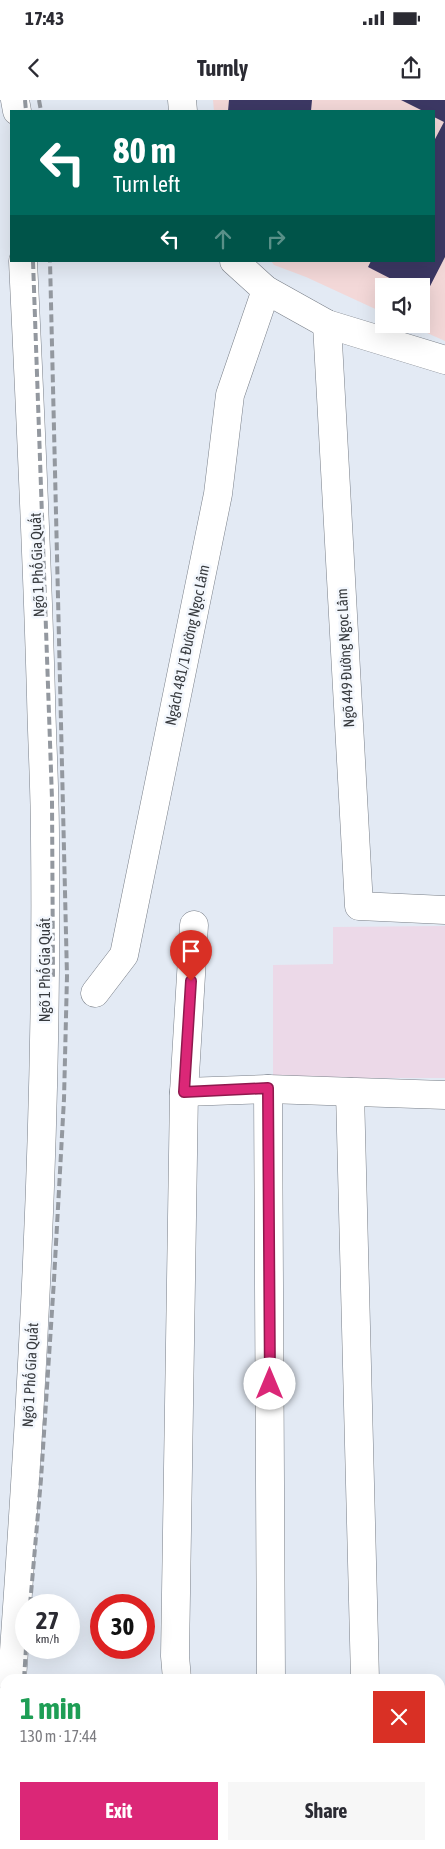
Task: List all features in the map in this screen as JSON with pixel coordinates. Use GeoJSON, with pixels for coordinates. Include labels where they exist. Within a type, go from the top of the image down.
{"type":"FeatureCollection","features":[{"type":"Feature","properties":{"kind":"street","name":"Ngõ 1 Phố Gia Quất"},"geometry":{"type":"LineString","coordinates":[[12,1674],[38,1237],[43,1072],[45,857],[36,533],[23,262]]}},
{"type":"Feature","properties":{"kind":"street"},"geometry":{"type":"LineString","coordinates":[[235,262],[266,290],[327,324],[445,360]]}},
{"type":"Feature","properties":{"kind":"street","name":"Ngách 481/1 Đường Ngọc Lâm"},"geometry":{"type":"LineString","coordinates":[[95,993],[124,955],[218,494],[230,395],[266,290]]}},
{"type":"Feature","properties":{"kind":"street","name":"Ngõ 449 Đường Ngọc Lâm"},"geometry":{"type":"LineString","coordinates":[[327,324],[359,906],[445,910]]}},
{"type":"Feature","properties":{"kind":"street"},"geometry":{"type":"LineString","coordinates":[[177,1674],[175,1656],[184,1092],[194,925]]}},
{"type":"Feature","properties":{"kind":"street"},"geometry":{"type":"LineString","coordinates":[[184,1092],[268,1088],[445,1095]]}},
{"type":"Feature","properties":{"kind":"street"},"geometry":{"type":"LineString","coordinates":[[268,1088],[271,1674]]}},
{"type":"Feature","properties":{"kind":"street"},"geometry":{"type":"LineString","coordinates":[[350,1092],[365,1674]]}},
{"type":"Feature","properties":{"kind":"shaded area"},"geometry":{"type":"Polygon","coordinates":[[[213,100],[445,100],[445,341],[427,333],[430,333],[430,278],[375,278],[375,309],[306,277],[274,265],[272,262],[435,262],[435,110],[214,110],[213,100]]]}},
{"type":"Feature","properties":{"kind":"shaded area"},"geometry":{"type":"Polygon","coordinates":[[[445,926],[445,1078],[273,1078],[273,965],[333,964],[333,927],[445,926]]]}},
{"type":"Feature","properties":{"kind":"building"},"geometry":{"type":"Polygon","coordinates":[[[229,100],[312,100],[311,110],[228,110],[229,100]]]}},
{"type":"Feature","properties":{"kind":"building"},"geometry":{"type":"Polygon","coordinates":[[[401,100],[445,100],[445,257],[430,286],[430,278],[389,278],[368,267],[370,262],[435,262],[435,139],[444,122],[435,118],[435,110],[421,110],[401,100]]]}},
{"type":"Feature","properties":{"kind":"railway"},"geometry":{"type":"LineString","coordinates":[[25,100],[26,110]]}},
{"type":"Feature","properties":{"kind":"railway"},"geometry":{"type":"LineString","coordinates":[[39,100],[41,110]]}},
{"type":"Feature","properties":{"kind":"railway"},"geometry":{"type":"LineString","coordinates":[[33,262],[52,799],[53,978]]}},
{"type":"Feature","properties":{"kind":"railway"},"geometry":{"type":"LineString","coordinates":[[31,1594],[41,1479],[54,1280],[64,1099],[67,976],[50,262]]}},
{"type":"Feature","properties":{"kind":"railway"},"geometry":{"type":"LineString","coordinates":[[24,1674],[25,1659]]}},
{"type":"Feature","properties":{"kind":"route"},"geometry":{"type":"LineString","coordinates":[[191,981],[184,1092],[268,1088],[270,1384]]}}]}
